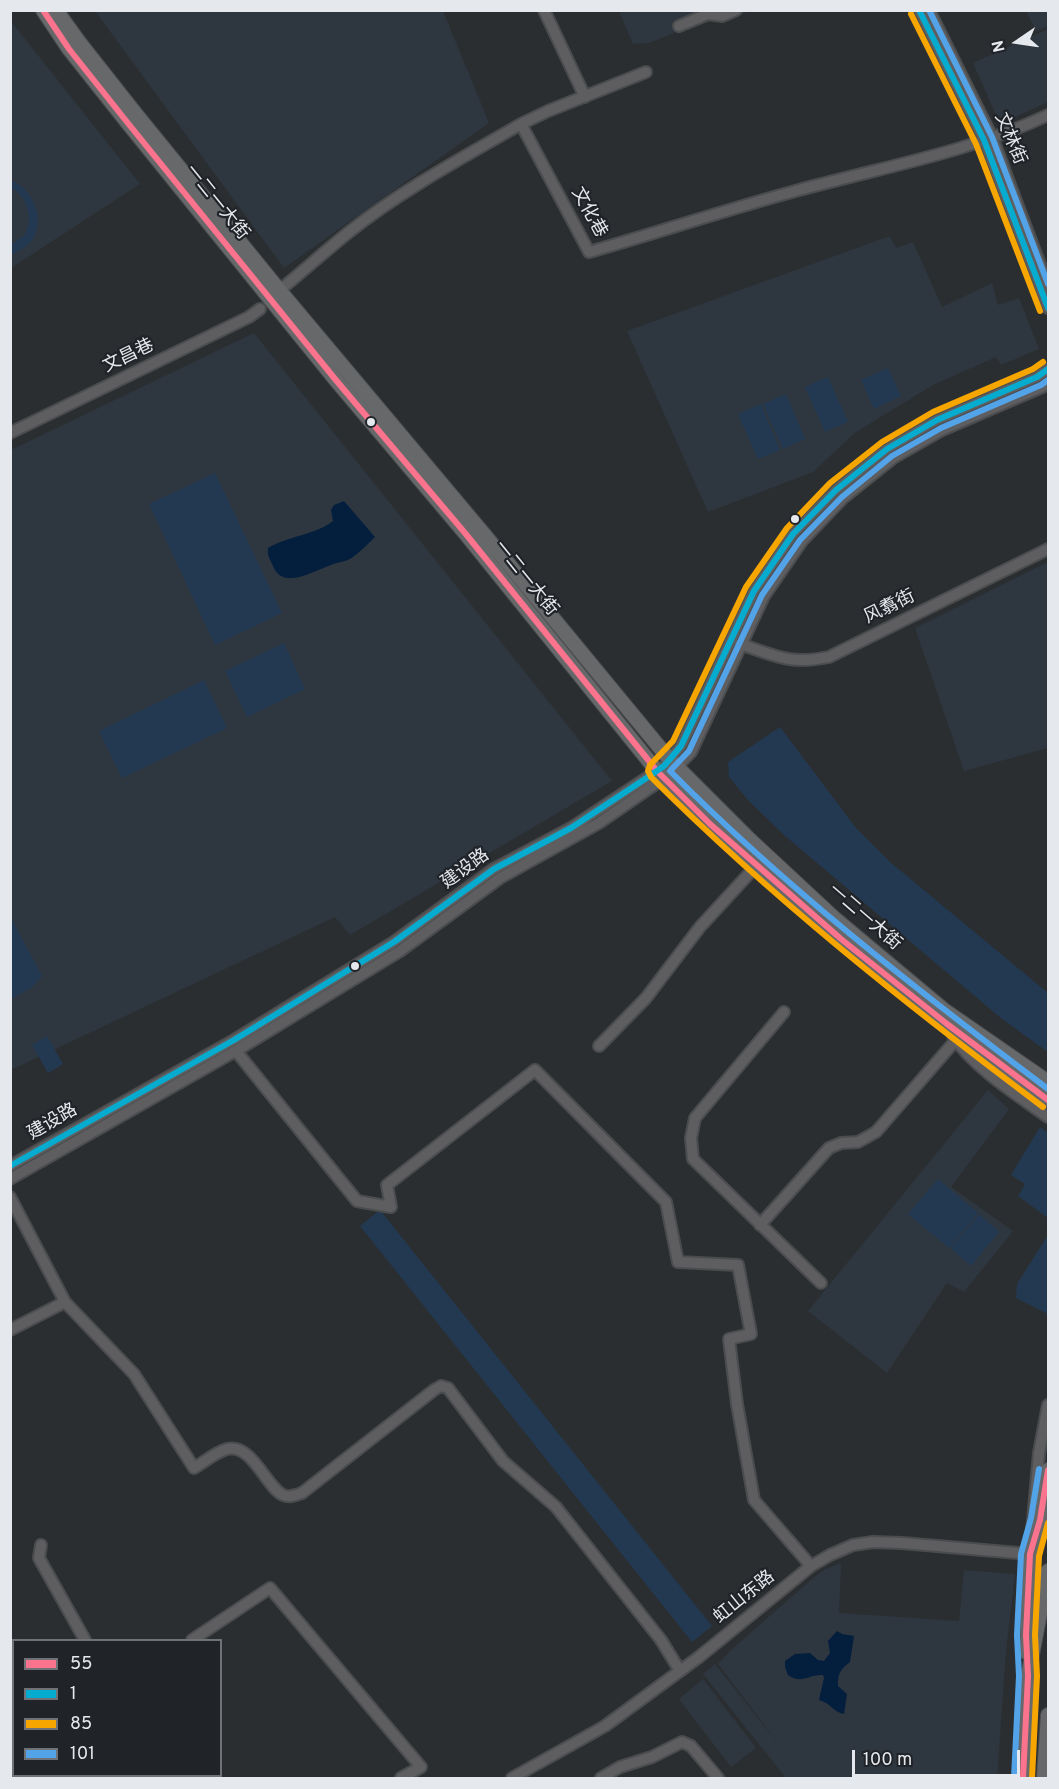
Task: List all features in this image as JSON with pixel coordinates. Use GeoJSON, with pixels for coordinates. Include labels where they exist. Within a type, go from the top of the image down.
{"type":"FeatureCollection","features":[{"type":"Feature","properties":{"kind":"main road","name":"一二一大街"},"geometry":{"type":"LineString","coordinates":[[43,10],[69,49],[127,122],[487,538],[674,764],[748,838],[834,918],[944,1010],[1048,1082]]}},
{"type":"Feature","properties":{"kind":"main road","name":"一二一大街"},"geometry":{"type":"LineString","coordinates":[[57,10],[343,388],[465,533],[661,775],[710,824],[841,939],[947,1024],[1048,1100]]}},
{"type":"Feature","properties":{"kind":"main road"},"geometry":{"type":"LineString","coordinates":[[1023,1779],[1030,1554],[1040,1520],[1048,1470]]}},
{"type":"Feature","properties":{"kind":"main road"},"geometry":{"type":"LineString","coordinates":[[1028,1676],[1048,1571]]}},
{"type":"Feature","properties":{"kind":"main road"},"geometry":{"type":"LineString","coordinates":[[1044,1779],[1048,1715]]}},
{"type":"Feature","properties":{"kind":"street"},"geometry":{"type":"LineString","coordinates":[[544,10],[585,97]]}},
{"type":"Feature","properties":{"kind":"street"},"geometry":{"type":"LineString","coordinates":[[679,26],[708,14],[722,16],[736,10]]}},
{"type":"Feature","properties":{"kind":"street","name":"文林街"},"geometry":{"type":"LineString","coordinates":[[919,10],[988,138],[1048,308]]}},
{"type":"Feature","properties":{"kind":"street","name":"文林街"},"geometry":{"type":"LineString","coordinates":[[929,10],[988,138],[1048,286]]}},
{"type":"Feature","properties":{"kind":"street"},"geometry":{"type":"LineString","coordinates":[[274,294],[349,232],[422,181],[521,124],[646,72]]}},
{"type":"Feature","properties":{"kind":"street"},"geometry":{"type":"LineString","coordinates":[[988,138],[1048,115]]}},
{"type":"Feature","properties":{"kind":"street","name":"文化巷"},"geometry":{"type":"LineString","coordinates":[[521,124],[589,252],[800,190],[905,164],[988,138]]}},
{"type":"Feature","properties":{"kind":"street","name":"文昌巷"},"geometry":{"type":"LineString","coordinates":[[10,433],[249,317],[260,309]]}},
{"type":"Feature","properties":{"kind":"street","name":"建设路"},"geometry":{"type":"LineString","coordinates":[[674,764],[754,591],[793,534],[829,498],[887,449],[938,420],[1037,377],[1048,369]]}},
{"type":"Feature","properties":{"kind":"street","name":"建设路"},"geometry":{"type":"LineString","coordinates":[[10,1179],[236,1051],[400,951],[500,878],[599,823],[691,752],[764,596],[802,541],[843,498],[893,458],[942,430],[1042,387],[1048,382]]}},
{"type":"Feature","properties":{"kind":"street","name":"风翥街"},"geometry":{"type":"LineString","coordinates":[[740,644],[790,661],[810,661],[829,657],[1048,549]]}},
{"type":"Feature","properties":{"kind":"street","name":"建设路"},"geometry":{"type":"LineString","coordinates":[[10,1166],[234,1040],[386,947],[494,869],[571,828],[661,775]]}},
{"type":"Feature","properties":{"kind":"street"},"geometry":{"type":"LineString","coordinates":[[599,1046],[646,998],[700,927],[757,865]]}},
{"type":"Feature","properties":{"kind":"street"},"geometry":{"type":"LineString","coordinates":[[784,1012],[695,1118],[691,1138],[693,1159],[821,1283]]}},
{"type":"Feature","properties":{"kind":"street"},"geometry":{"type":"LineString","coordinates":[[947,1024],[955,1041],[996,1079],[1048,1117]]}},
{"type":"Feature","properties":{"kind":"street"},"geometry":{"type":"LineString","coordinates":[[760,1225],[829,1148],[841,1143],[858,1142],[876,1132],[955,1041]]}},
{"type":"Feature","properties":{"kind":"street"},"geometry":{"type":"LineString","coordinates":[[236,1051],[357,1201],[391,1207],[387,1185],[535,1070],[666,1202],[678,1262],[738,1265],[751,1334],[729,1339],[737,1404],[754,1500],[811,1566]]}},
{"type":"Feature","properties":{"kind":"street"},"geometry":{"type":"LineString","coordinates":[[10,1197],[65,1302],[134,1374],[194,1468],[228,1449],[239,1450],[250,1457],[282,1495],[291,1497],[302,1493],[434,1390],[441,1386],[448,1388],[503,1461],[556,1507],[661,1640],[680,1671]]}},
{"type":"Feature","properties":{"kind":"street"},"geometry":{"type":"LineString","coordinates":[[10,1330],[65,1302]]}},
{"type":"Feature","properties":{"kind":"street"},"geometry":{"type":"LineString","coordinates":[[1030,1554],[1039,1453],[1048,1405]]}},
{"type":"Feature","properties":{"kind":"street","name":"虹山东路"},"geometry":{"type":"LineString","coordinates":[[519,1777],[597,1731],[680,1671],[811,1566],[830,1555],[853,1545],[873,1542],[902,1542],[1030,1554]]}},
{"type":"Feature","properties":{"kind":"street"},"geometry":{"type":"LineString","coordinates":[[41,1545],[39,1558],[84,1639]]}},
{"type":"Feature","properties":{"kind":"street"},"geometry":{"type":"LineString","coordinates":[[195,1639],[270,1588],[421,1767],[401,1779]]}},
{"type":"Feature","properties":{"kind":"street"},"geometry":{"type":"LineString","coordinates":[[600,1779],[620,1767],[652,1757],[682,1742],[691,1746],[718,1779]]}},
{"type":"Feature","properties":{"kind":"shaded area"},"geometry":{"type":"Polygon","coordinates":[[[95,11],[443,11],[489,123],[284,268],[95,11]]]}},
{"type":"Feature","properties":{"kind":"shaded area"},"geometry":{"type":"Polygon","coordinates":[[[619,11],[750,11],[723,21],[709,19],[649,43],[633,44],[619,11]]]}},
{"type":"Feature","properties":{"kind":"shaded area"},"geometry":{"type":"Polygon","coordinates":[[[1026,11],[1048,11],[1048,26],[1036,31],[1026,11]]]}},
{"type":"Feature","properties":{"kind":"shaded area"},"geometry":{"type":"Polygon","coordinates":[[[10,20],[140,184],[11,268],[10,268],[10,20]]]}},
{"type":"Feature","properties":{"kind":"shaded area"},"geometry":{"type":"Polygon","coordinates":[[[1048,29],[1048,102],[1000,124],[973,63],[1048,29]]]}},
{"type":"Feature","properties":{"kind":"shaded area"},"geometry":{"type":"Polygon","coordinates":[[[11,180],[25,189],[30,196],[38,220],[32,240],[24,248],[11,255],[11,245],[25,234],[29,219],[24,201],[11,188],[11,180]]]}},
{"type":"Feature","properties":{"kind":"shaded area"},"geometry":{"type":"Polygon","coordinates":[[[890,236],[896,248],[913,242],[942,307],[992,283],[998,305],[1019,298],[1039,349],[1001,365],[996,357],[933,385],[856,432],[813,472],[708,512],[627,331],[890,236]]]}},
{"type":"Feature","properties":{"kind":"shaded area"},"geometry":{"type":"Polygon","coordinates":[[[254,333],[612,781],[350,935],[335,917],[11,1070],[11,450],[254,333]]]}},
{"type":"Feature","properties":{"kind":"shaded area"},"geometry":{"type":"Polygon","coordinates":[[[888,368],[901,396],[874,409],[861,380],[888,368]]]}},
{"type":"Feature","properties":{"kind":"shaded area"},"geometry":{"type":"Polygon","coordinates":[[[828,377],[848,422],[825,432],[805,387],[828,377]]]}},
{"type":"Feature","properties":{"kind":"shaded area"},"geometry":{"type":"Polygon","coordinates":[[[786,394],[805,439],[783,449],[763,404],[786,394]]]}},
{"type":"Feature","properties":{"kind":"shaded area"},"geometry":{"type":"Polygon","coordinates":[[[761,404],[780,450],[758,459],[738,414],[761,404]]]}},
{"type":"Feature","properties":{"kind":"shaded area"},"geometry":{"type":"Polygon","coordinates":[[[215,473],[282,613],[215,645],[149,504],[215,473]]]}},
{"type":"Feature","properties":{"kind":"shaded area"},"geometry":{"type":"Polygon","coordinates":[[[344,501],[375,537],[348,560],[299,577],[284,577],[278,573],[269,557],[268,548],[326,526],[333,521],[331,510],[334,505],[344,501]]]}},
{"type":"Feature","properties":{"kind":"shaded area"},"geometry":{"type":"Polygon","coordinates":[[[1048,562],[1048,748],[964,771],[915,628],[1048,562]]]}},
{"type":"Feature","properties":{"kind":"shaded area"},"geometry":{"type":"Polygon","coordinates":[[[284,643],[305,689],[247,717],[225,671],[284,643]]]}},
{"type":"Feature","properties":{"kind":"shaded area"},"geometry":{"type":"Polygon","coordinates":[[[204,680],[227,728],[122,778],[99,731],[204,680]]]}},
{"type":"Feature","properties":{"kind":"shaded area"},"geometry":{"type":"Polygon","coordinates":[[[780,727],[856,828],[890,862],[1048,993],[1048,1052],[1002,1019],[784,835],[748,800],[729,777],[728,762],[780,727]]]}},
{"type":"Feature","properties":{"kind":"shaded area"},"geometry":{"type":"Polygon","coordinates":[[[11,918],[42,976],[31,988],[11,999],[11,918]]]}},
{"type":"Feature","properties":{"kind":"shaded area"},"geometry":{"type":"Polygon","coordinates":[[[47,1036],[63,1064],[48,1073],[32,1045],[47,1036]]]}},
{"type":"Feature","properties":{"kind":"shaded area"},"geometry":{"type":"Polygon","coordinates":[[[988,1090],[1009,1109],[951,1187],[1013,1231],[964,1292],[947,1283],[887,1373],[808,1311],[988,1090]]]}},
{"type":"Feature","properties":{"kind":"shaded area"},"geometry":{"type":"Polygon","coordinates":[[[1040,1127],[1048,1133],[1048,1218],[1018,1196],[1025,1184],[1011,1175],[1040,1127]]]}},
{"type":"Feature","properties":{"kind":"shaded area"},"geometry":{"type":"Polygon","coordinates":[[[938,1179],[978,1213],[949,1248],[908,1214],[938,1179]]]}},
{"type":"Feature","properties":{"kind":"shaded area"},"geometry":{"type":"Polygon","coordinates":[[[380,1210],[712,1626],[692,1642],[360,1226],[380,1210]]]}},
{"type":"Feature","properties":{"kind":"shaded area"},"geometry":{"type":"Polygon","coordinates":[[[979,1214],[999,1232],[971,1266],[950,1248],[979,1214]]]}},
{"type":"Feature","properties":{"kind":"shaded area"},"geometry":{"type":"Polygon","coordinates":[[[1048,1235],[1048,1314],[1016,1298],[1017,1284],[1048,1235]]]}},
{"type":"Feature","properties":{"kind":"shaded area"},"geometry":{"type":"Polygon","coordinates":[[[841,1563],[839,1613],[959,1621],[964,1570],[1015,1574],[1006,1651],[997,1778],[786,1778],[703,1674],[715,1664],[784,1751],[718,1664],[812,1579],[824,1570],[841,1563]]]}},
{"type":"Feature","properties":{"kind":"shaded area"},"geometry":{"type":"Polygon","coordinates":[[[837,1631],[854,1636],[850,1662],[838,1678],[838,1686],[847,1694],[844,1714],[819,1700],[823,1675],[797,1679],[788,1675],[785,1667],[785,1661],[795,1654],[810,1653],[818,1660],[824,1661],[830,1653],[828,1641],[837,1631]]]}},
{"type":"Feature","properties":{"kind":"shaded area"},"geometry":{"type":"Polygon","coordinates":[[[703,1679],[756,1748],[731,1767],[679,1699],[703,1679]]]}},
{"type":"Feature","properties":{"kind":"transit line","name":"55"},"geometry":{"type":"LineString","coordinates":[[43,10],[69,49],[127,122],[335,379],[465,533],[657,771],[710,824],[841,939],[947,1024],[1048,1100]]}},
{"type":"Feature","properties":{"kind":"transit line","name":"1"},"geometry":{"type":"LineString","coordinates":[[919,10],[984,140],[1048,308]]}},
{"type":"Feature","properties":{"kind":"transit line","name":"101"},"geometry":{"type":"LineString","coordinates":[[929,10],[992,137],[1048,284]]}},
{"type":"Feature","properties":{"kind":"transit line","name":"85"},"geometry":{"type":"LineString","coordinates":[[911,14],[976,144],[1040,311]]}},
{"type":"Feature","properties":{"kind":"transit line","name":"85"},"geometry":{"type":"LineString","coordinates":[[1043,362],[1033,369],[933,412],[882,442],[830,483],[787,528],[746,587],[673,741],[650,765],[648,771],[651,777],[697,822],[841,949],[1043,1107]]}},
{"type":"Feature","properties":{"kind":"transit line","name":"1"},"geometry":{"type":"LineString","coordinates":[[10,1166],[234,1040],[394,942],[494,869],[571,828],[664,766],[681,746],[754,591],[793,534],[836,490],[887,449],[937,420],[1037,377],[1048,369]]}},
{"type":"Feature","properties":{"kind":"transit line","name":"101"},"geometry":{"type":"LineString","coordinates":[[1048,380],[941,428],[892,456],[842,497],[800,540],[762,595],[689,751],[670,771],[760,856],[853,937],[1048,1089]]}},
{"type":"Feature","properties":{"kind":"transit line","name":"101"},"geometry":{"type":"LineString","coordinates":[[1014,1778],[1019,1676],[1017,1635],[1021,1554],[1031,1518],[1039,1469]]}},
{"type":"Feature","properties":{"kind":"transit line","name":"55"},"geometry":{"type":"LineString","coordinates":[[1023,1778],[1028,1676],[1026,1635],[1030,1554],[1040,1520],[1048,1470]]}},
{"type":"Feature","properties":{"kind":"transit line","name":"85"},"geometry":{"type":"LineString","coordinates":[[1032,1778],[1039,1556],[1048,1523]]}}]}
